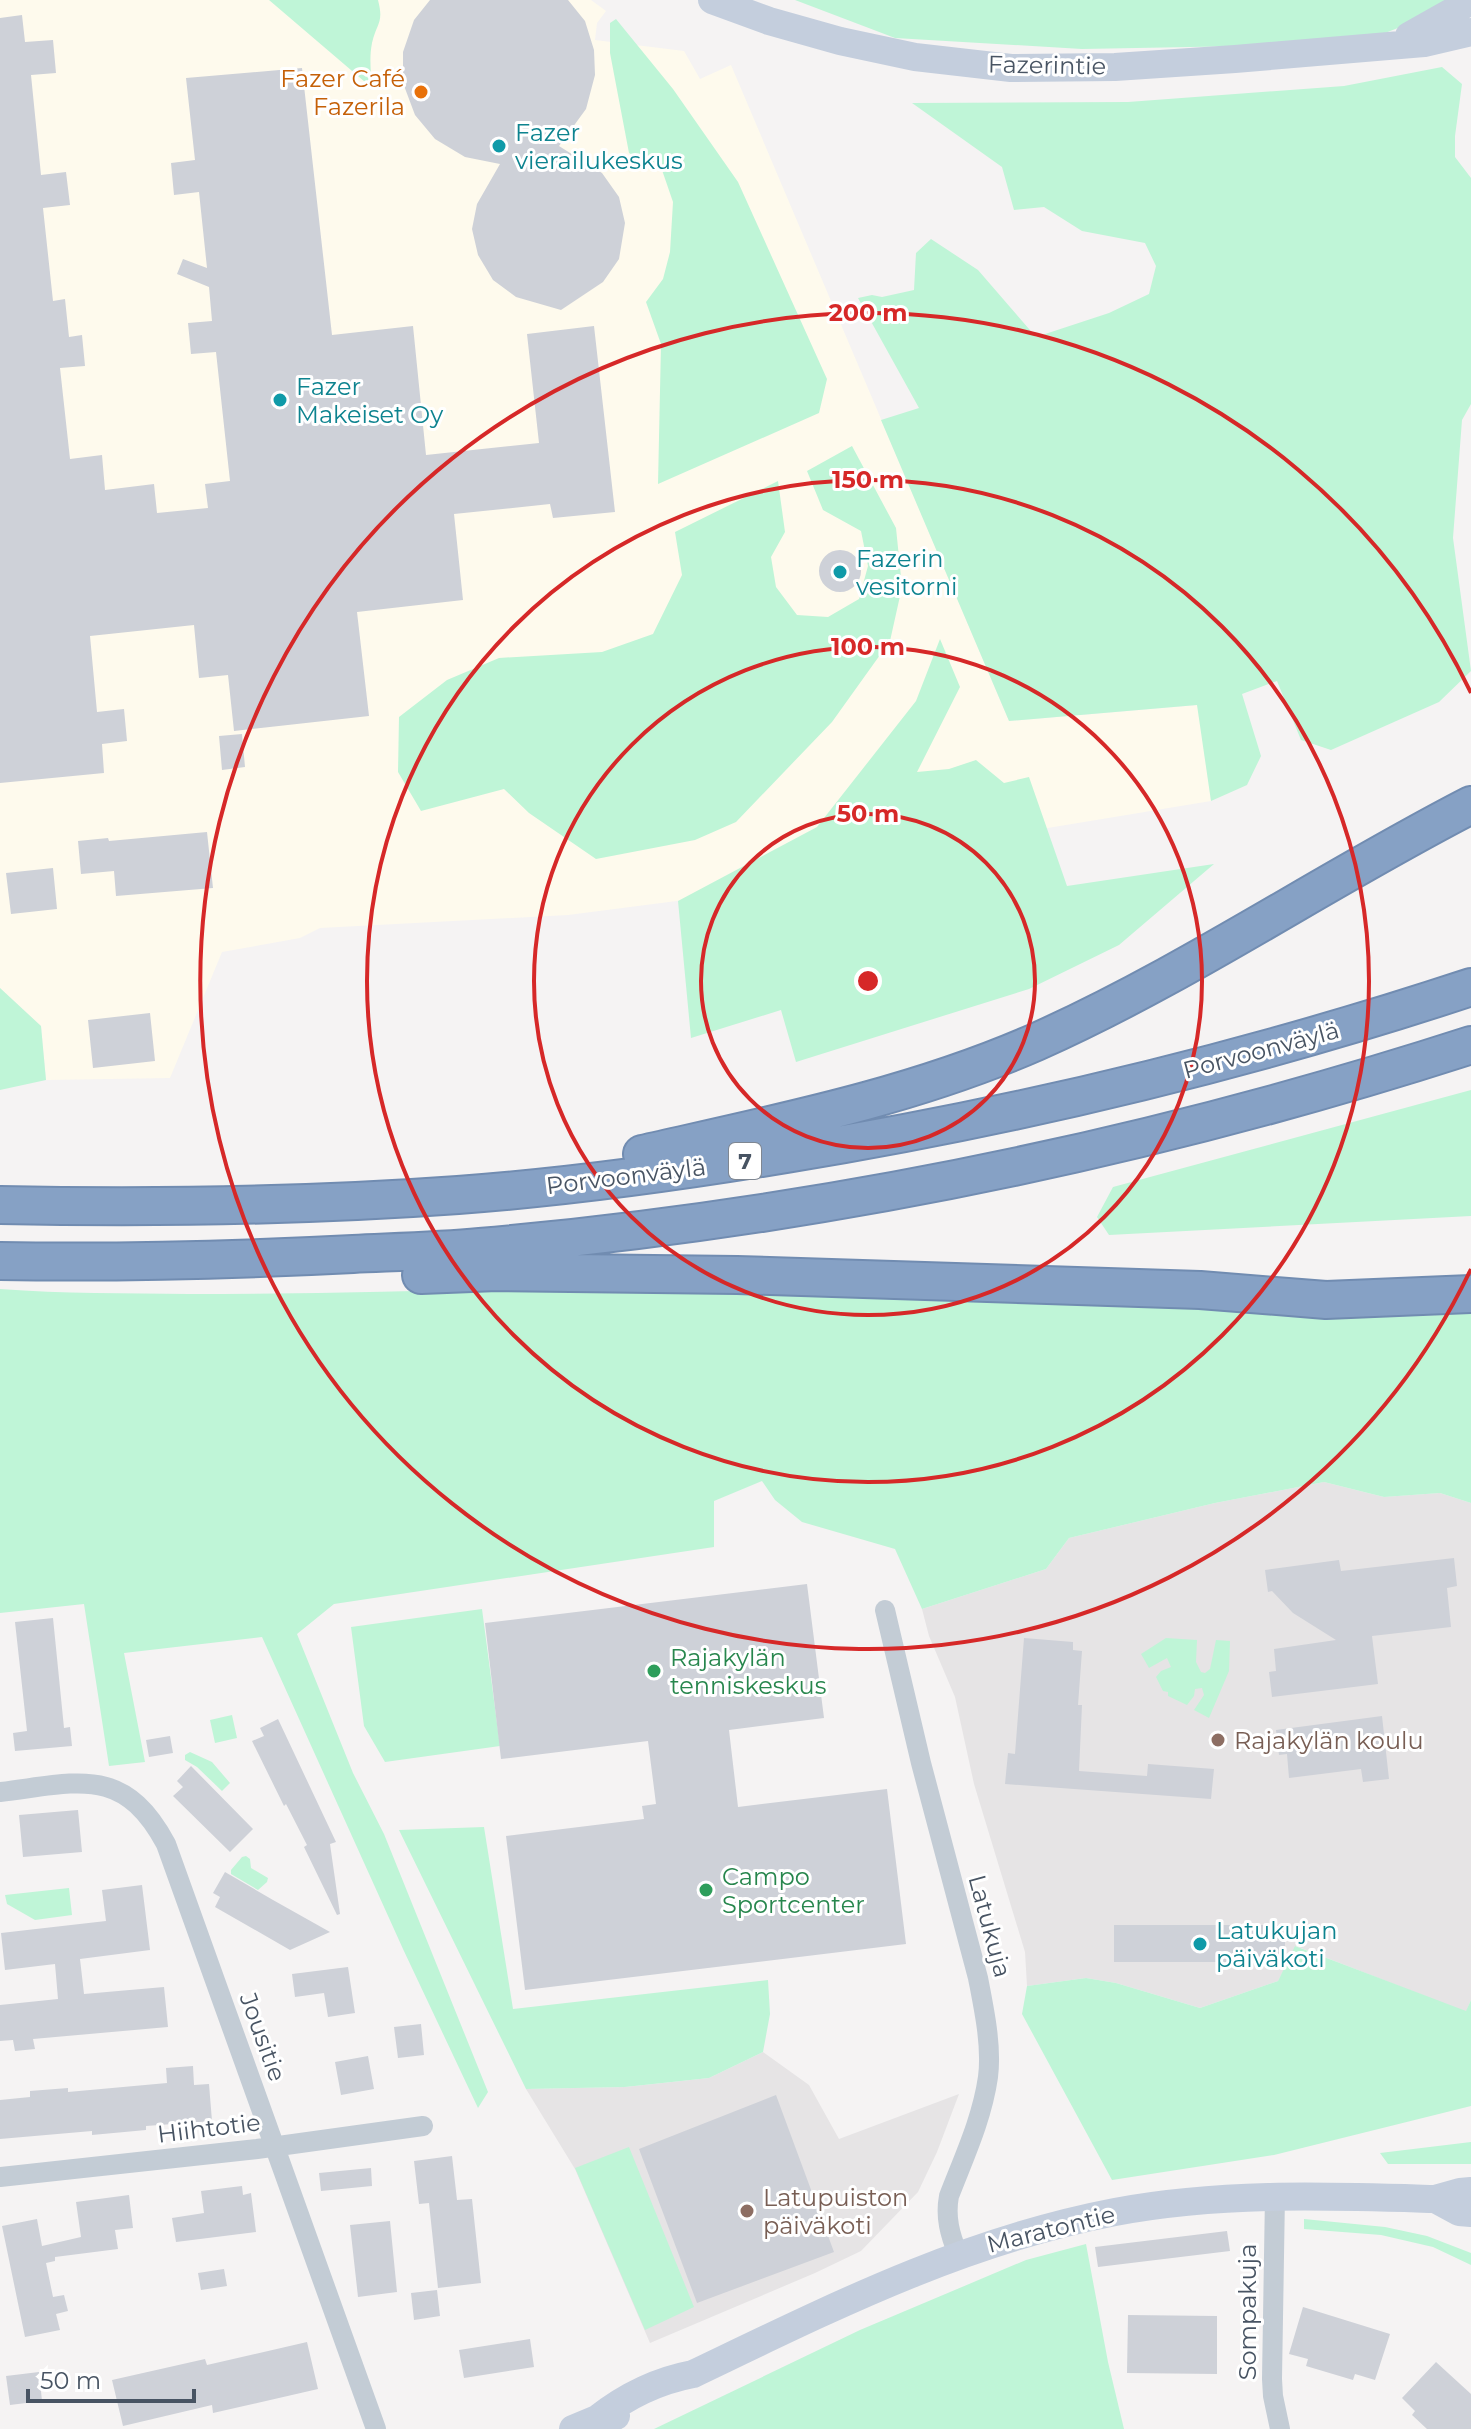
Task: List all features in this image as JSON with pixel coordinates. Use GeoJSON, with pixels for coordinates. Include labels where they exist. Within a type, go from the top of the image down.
{"type":"FeatureCollection","features":[{"type":"Feature","properties":{"kind":"highway"},"geometry":{"type":"LineString","coordinates":[[459,1195],[763,1127],[869,1100],[957,1072],[1032,1043],[1134,996],[1398,842],[1471,805]]}},
{"type":"Feature","properties":{"kind":"highway","name":"Porvoonväylä"},"geometry":{"type":"LineString","coordinates":[[0,1205],[198,1207],[459,1195],[735,1162],[980,1120],[1117,1089],[1400,1011],[1471,987]]}},
{"type":"Feature","properties":{"kind":"highway","name":"7"},"geometry":{"type":"LineString","coordinates":[[0,1261],[118,1263],[254,1259],[479,1247],[677,1225],[820,1204],[1045,1162],[1250,1111],[1471,1045]]}},
{"type":"Feature","properties":{"kind":"highway"},"geometry":{"type":"LineString","coordinates":[[254,1259],[343,1278],[497,1272],[737,1275],[1200,1290],[1326,1300],[1471,1294]]}},
{"type":"Feature","properties":{"kind":"main road","name":"Fazerintie"},"geometry":{"type":"LineString","coordinates":[[712,0],[769,21],[840,41],[915,57],[1011,68],[1115,67],[1424,43],[1471,32]]}},
{"type":"Feature","properties":{"kind":"main road","name":"Fazerintie"},"geometry":{"type":"LineString","coordinates":[[1390,45],[1434,24],[1471,1]]}},
{"type":"Feature","properties":{"kind":"main road","name":"Maratontie"},"geometry":{"type":"LineString","coordinates":[[585,2424],[625,2415],[673,2393],[693,2374],[854,2296],[958,2254],[1038,2230],[1116,2212],[1192,2201],[1275,2195],[1435,2199],[1471,2191]]}},
{"type":"Feature","properties":{"kind":"main road","name":"Maratontie"},"geometry":{"type":"LineString","coordinates":[[1435,2199],[1459,2212],[1471,2213]]}},
{"type":"Feature","properties":{"kind":"street","name":"Latukuja"},"geometry":{"type":"LineString","coordinates":[[885,1610],[924,1777],[978,1978],[984,2013],[988,2074],[982,2106],[946,2211],[958,2254]]}},
{"type":"Feature","properties":{"kind":"street","name":"Jousitie"},"geometry":{"type":"LineString","coordinates":[[0,1792],[83,1783],[103,1785],[120,1791],[140,1805],[154,1821],[166,1844],[376,2429]]}},
{"type":"Feature","properties":{"kind":"street","name":"Hiihtotie"},"geometry":{"type":"LineString","coordinates":[[0,2177],[275,2147],[423,2126]]}},
{"type":"Feature","properties":{"kind":"street","name":"Sompakuja"},"geometry":{"type":"LineString","coordinates":[[1275,2195],[1272,2379],[1280,2429]]}},
{"type":"Feature","properties":{"kind":"shaded area"},"geometry":{"type":"Polygon","coordinates":[[[0,0],[591,0],[606,11],[597,23],[595,40],[684,51],[700,79],[731,65],[1009,721],[1198,705],[1211,801],[975,840],[947,866],[568,915],[320,928],[300,938],[222,952],[170,1078],[46,1080],[41,1026],[0,988],[0,0]]]}},
{"type":"Feature","properties":{"kind":"shaded area","name":"Rajakylän koulu"},"geometry":{"type":"Polygon","coordinates":[[[1324,1482],[1384,1497],[1440,1493],[1471,1503],[1471,2000],[1466,2012],[1296,1946],[1278,1981],[1200,2008],[1116,1983],[1086,1978],[1027,1986],[1025,1952],[974,1784],[955,1697],[929,1636],[922,1609],[1046,1569],[1069,1538],[1215,1503],[1324,1482]]]}},
{"type":"Feature","properties":{"kind":"shaded area","name":"Latupuiston päiväkoti"},"geometry":{"type":"Polygon","coordinates":[[[763,2052],[809,2085],[839,2139],[959,2094],[918,2192],[861,2251],[650,2343],[575,2169],[526,2089],[625,2087],[709,2078],[763,2052]]]}},
{"type":"Feature","properties":{"kind":"green space"},"geometry":{"type":"Polygon","coordinates":[[[269,0],[378,0],[380,18],[371,54],[372,88],[269,0]]]}},
{"type":"Feature","properties":{"kind":"green space"},"geometry":{"type":"Polygon","coordinates":[[[795,0],[1458,0],[1429,16],[1385,33],[1245,46],[1082,49],[895,38],[795,0]]]}},
{"type":"Feature","properties":{"kind":"green space"},"geometry":{"type":"Polygon","coordinates":[[[616,19],[673,89],[738,182],[827,379],[819,413],[658,484],[661,344],[646,302],[663,279],[670,252],[673,202],[662,170],[629,153],[610,53],[610,23],[616,19]]]}},
{"type":"Feature","properties":{"kind":"green space"},"geometry":{"type":"Polygon","coordinates":[[[1442,67],[1462,84],[1455,157],[1471,178],[1471,404],[1462,420],[1453,538],[1471,671],[1439,702],[1331,750],[1301,740],[1277,681],[1242,694],[1261,756],[1247,785],[1211,801],[1197,705],[1009,721],[881,420],[919,408],[858,298],[872,295],[882,297],[914,290],[916,253],[931,239],[978,270],[1036,337],[1109,313],[1149,294],[1156,266],[1145,243],[1082,231],[1044,207],[1014,210],[1002,167],[912,103],[1128,102],[1344,86],[1442,67]]]}},
{"type":"Feature","properties":{"kind":"green space"},"geometry":{"type":"Polygon","coordinates":[[[852,446],[896,528],[902,587],[890,641],[832,722],[736,822],[695,840],[596,859],[529,813],[504,789],[421,811],[398,772],[399,717],[447,680],[499,658],[602,652],[653,634],[682,575],[675,532],[778,481],[785,532],[771,557],[776,587],[797,615],[828,617],[859,599],[868,566],[861,531],[823,510],[807,471],[852,446]]]}},
{"type":"Feature","properties":{"kind":"green space"},"geometry":{"type":"Polygon","coordinates":[[[940,639],[960,687],[917,772],[949,769],[976,760],[1004,783],[1029,777],[1067,886],[1214,864],[1119,945],[1029,989],[796,1062],[781,1010],[691,1038],[678,901],[817,827],[916,701],[940,639]]]}},
{"type":"Feature","properties":{"kind":"green space"},"geometry":{"type":"Polygon","coordinates":[[[0,988],[41,1026],[46,1080],[0,1090],[0,988]]]}},
{"type":"Feature","properties":{"kind":"green space"},"geometry":{"type":"Polygon","coordinates":[[[1471,1090],[1471,1216],[1109,1235],[1097,1217],[1113,1187],[1471,1090]]]}},
{"type":"Feature","properties":{"kind":"green space"},"geometry":{"type":"Polygon","coordinates":[[[556,1287],[1158,1301],[1328,1317],[1471,1312],[1471,1503],[1440,1493],[1384,1497],[1324,1482],[1215,1503],[1069,1538],[1046,1569],[922,1609],[895,1549],[802,1522],[775,1500],[762,1481],[714,1501],[714,1547],[334,1604],[297,1634],[353,1773],[384,1834],[488,2092],[478,2108],[262,1637],[124,1653],[145,1762],[109,1766],[84,1604],[0,1613],[0,1289],[71,1293],[235,1294],[556,1287]]]}},
{"type":"Feature","properties":{"kind":"green space"},"geometry":{"type":"Polygon","coordinates":[[[482,1609],[500,1746],[385,1762],[364,1726],[351,1627],[482,1609]]]}},
{"type":"Feature","properties":{"kind":"green space"},"geometry":{"type":"Polygon","coordinates":[[[1166,1638],[1197,1640],[1196,1662],[1201,1672],[1205,1673],[1210,1669],[1216,1640],[1230,1641],[1229,1671],[1209,1718],[1194,1710],[1204,1695],[1202,1688],[1195,1689],[1187,1705],[1168,1696],[1156,1677],[1171,1667],[1167,1658],[1149,1668],[1141,1654],[1166,1638]]]}},
{"type":"Feature","properties":{"kind":"green space"},"geometry":{"type":"Polygon","coordinates":[[[232,1715],[237,1738],[215,1743],[210,1720],[232,1715]]]}},
{"type":"Feature","properties":{"kind":"green space"},"geometry":{"type":"Polygon","coordinates":[[[190,1752],[212,1762],[230,1783],[222,1791],[185,1760],[185,1755],[190,1752]]]}},
{"type":"Feature","properties":{"kind":"green space"},"geometry":{"type":"Polygon","coordinates":[[[484,1827],[513,2009],[768,1980],[770,2014],[763,2052],[709,2078],[625,2087],[526,2089],[399,1830],[484,1827]]]}},
{"type":"Feature","properties":{"kind":"green space"},"geometry":{"type":"Polygon","coordinates":[[[246,1856],[250,1859],[251,1868],[268,1878],[258,1890],[231,1874],[231,1870],[246,1856]]]}},
{"type":"Feature","properties":{"kind":"green space"},"geometry":{"type":"Polygon","coordinates":[[[69,1888],[72,1915],[35,1920],[7,1904],[5,1895],[69,1888]]]}},
{"type":"Feature","properties":{"kind":"green space"},"geometry":{"type":"Polygon","coordinates":[[[1295,1946],[1466,2011],[1471,2000],[1471,2106],[1274,2155],[1112,2180],[1022,2014],[1027,1986],[1086,1978],[1116,1983],[1200,2008],[1278,1981],[1295,1946]]]}},
{"type":"Feature","properties":{"kind":"green space"},"geometry":{"type":"Polygon","coordinates":[[[1471,2142],[1471,2164],[1388,2164],[1380,2153],[1471,2142]]]}},
{"type":"Feature","properties":{"kind":"green space"},"geometry":{"type":"Polygon","coordinates":[[[629,2147],[694,2307],[645,2330],[575,2168],[629,2147]]]}},
{"type":"Feature","properties":{"kind":"green space"},"geometry":{"type":"Polygon","coordinates":[[[1304,2219],[1385,2227],[1427,2236],[1471,2253],[1471,2265],[1433,2247],[1381,2235],[1304,2229],[1304,2219]]]}},
{"type":"Feature","properties":{"kind":"green space"},"geometry":{"type":"Polygon","coordinates":[[[1086,2244],[1124,2429],[654,2429],[860,2330],[1026,2260],[1086,2244]]]}},
{"type":"Feature","properties":{"kind":"building","name":"Fazer vierailukeskus"},"geometry":{"type":"Polygon","coordinates":[[[430,0],[568,0],[585,21],[594,50],[595,75],[586,109],[559,146],[602,173],[619,197],[625,223],[619,259],[603,282],[561,310],[516,297],[493,280],[478,255],[472,229],[477,204],[500,164],[465,157],[435,139],[415,115],[403,83],[403,52],[414,20],[430,0]]]}},
{"type":"Feature","properties":{"kind":"building","name":"Fazer Makeiset Oy"},"geometry":{"type":"Polygon","coordinates":[[[22,15],[25,42],[53,40],[56,73],[31,75],[41,175],[66,172],[70,205],[43,208],[53,301],[65,299],[69,337],[82,335],[85,366],[60,368],[70,459],[102,455],[105,490],[154,484],[157,513],[208,508],[205,484],[230,481],[216,352],[191,354],[188,323],[212,321],[209,287],[177,274],[183,259],[207,268],[199,192],[174,195],[171,163],[195,160],[186,78],[302,68],[332,335],[413,326],[426,455],[539,443],[527,334],[594,326],[615,512],[553,518],[550,504],[454,514],[463,600],[357,612],[369,716],[234,731],[228,675],[199,678],[194,625],[90,636],[97,712],[124,709],[127,741],[102,744],[104,773],[0,783],[0,18],[22,15]]]}},
{"type":"Feature","properties":{"kind":"building","name":"Fazerin vesitorni"},"geometry":{"type":"Polygon","coordinates":[[[840,550],[855,556],[861,571],[855,586],[840,592],[825,586],[819,571],[825,556],[840,550]]]}},
{"type":"Feature","properties":{"kind":"building"},"geometry":{"type":"Polygon","coordinates":[[[242,734],[245,767],[222,770],[219,736],[242,734]]]}},
{"type":"Feature","properties":{"kind":"building"},"geometry":{"type":"Polygon","coordinates":[[[207,832],[213,888],[116,896],[114,871],[81,874],[78,841],[207,832]]]}},
{"type":"Feature","properties":{"kind":"building"},"geometry":{"type":"Polygon","coordinates":[[[53,868],[57,909],[11,914],[6,873],[53,868]]]}},
{"type":"Feature","properties":{"kind":"building"},"geometry":{"type":"Polygon","coordinates":[[[150,1013],[155,1061],[93,1068],[88,1020],[150,1013]]]}},
{"type":"Feature","properties":{"kind":"building"},"geometry":{"type":"Polygon","coordinates":[[[1454,1558],[1457,1586],[1447,1588],[1451,1627],[1372,1636],[1378,1684],[1272,1697],[1269,1672],[1276,1671],[1274,1649],[1336,1640],[1293,1613],[1272,1591],[1268,1592],[1265,1570],[1339,1560],[1341,1571],[1454,1558]]]}},
{"type":"Feature","properties":{"kind":"building"},"geometry":{"type":"Polygon","coordinates":[[[807,1584],[824,1718],[729,1730],[738,1807],[887,1789],[906,1944],[525,1990],[506,1836],[644,1819],[642,1806],[656,1804],[648,1741],[501,1759],[485,1623],[807,1584]]]}},
{"type":"Feature","properties":{"kind":"building"},"geometry":{"type":"Polygon","coordinates":[[[53,1618],[64,1728],[70,1727],[72,1746],[15,1751],[13,1733],[27,1731],[15,1622],[53,1618]]]}},
{"type":"Feature","properties":{"kind":"building"},"geometry":{"type":"Polygon","coordinates":[[[1024,1638],[1073,1642],[1073,1650],[1082,1651],[1078,1705],[1082,1705],[1079,1771],[1147,1776],[1148,1764],[1214,1769],[1211,1799],[1005,1784],[1008,1753],[1015,1754],[1024,1638]]]}},
{"type":"Feature","properties":{"kind":"building"},"geometry":{"type":"Polygon","coordinates":[[[1382,1716],[1389,1779],[1363,1782],[1361,1769],[1289,1778],[1287,1754],[1279,1755],[1276,1730],[1382,1716]]]}},
{"type":"Feature","properties":{"kind":"building"},"geometry":{"type":"Polygon","coordinates":[[[278,1719],[336,1842],[330,1844],[340,1914],[337,1915],[304,1847],[307,1845],[252,1741],[264,1736],[260,1728],[278,1719]]]}},
{"type":"Feature","properties":{"kind":"building"},"geometry":{"type":"Polygon","coordinates":[[[170,1736],[173,1753],[149,1757],[146,1740],[170,1736]]]}},
{"type":"Feature","properties":{"kind":"building"},"geometry":{"type":"Polygon","coordinates":[[[191,1766],[253,1829],[230,1852],[173,1796],[183,1787],[177,1781],[191,1766]]]}},
{"type":"Feature","properties":{"kind":"building"},"geometry":{"type":"Polygon","coordinates":[[[78,1810],[82,1852],[23,1857],[19,1815],[78,1810]]]}},
{"type":"Feature","properties":{"kind":"building"},"geometry":{"type":"Polygon","coordinates":[[[225,1872],[330,1932],[290,1950],[215,1907],[220,1897],[213,1893],[225,1872]]]}},
{"type":"Feature","properties":{"kind":"building"},"geometry":{"type":"Polygon","coordinates":[[[142,1885],[150,1950],[80,1959],[84,1994],[164,1987],[168,2027],[33,2039],[35,2049],[15,2051],[13,2040],[0,2041],[0,2005],[58,1999],[55,1964],[5,1970],[1,1933],[106,1921],[102,1890],[142,1885]]]}},
{"type":"Feature","properties":{"kind":"building","name":"Latukujan päiväkoti"},"geometry":{"type":"Polygon","coordinates":[[[1114,1925],[1285,1925],[1285,1962],[1114,1962],[1114,1925]]]}},
{"type":"Feature","properties":{"kind":"building"},"geometry":{"type":"Polygon","coordinates":[[[348,1967],[355,2013],[328,2017],[324,1993],[295,1997],[292,1974],[348,1967]]]}},
{"type":"Feature","properties":{"kind":"building"},"geometry":{"type":"Polygon","coordinates":[[[421,2024],[424,2055],[398,2058],[394,2027],[421,2024]]]}},
{"type":"Feature","properties":{"kind":"building"},"geometry":{"type":"Polygon","coordinates":[[[368,2056],[374,2089],[341,2095],[335,2062],[368,2056]]]}},
{"type":"Feature","properties":{"kind":"building"},"geometry":{"type":"Polygon","coordinates":[[[193,2066],[194,2085],[209,2084],[212,2121],[146,2126],[146,2130],[92,2135],[92,2131],[0,2139],[0,2100],[30,2097],[30,2091],[68,2088],[68,2092],[167,2083],[166,2068],[193,2066]]]}},
{"type":"Feature","properties":{"kind":"building"},"geometry":{"type":"Polygon","coordinates":[[[776,2095],[834,2252],[697,2303],[639,2149],[776,2095]]]}},
{"type":"Feature","properties":{"kind":"building"},"geometry":{"type":"Polygon","coordinates":[[[452,2156],[457,2200],[472,2199],[481,2283],[438,2288],[429,2203],[419,2204],[414,2161],[452,2156]]]}},
{"type":"Feature","properties":{"kind":"building"},"geometry":{"type":"Polygon","coordinates":[[[371,2168],[372,2186],[321,2191],[319,2173],[371,2168]]]}},
{"type":"Feature","properties":{"kind":"building"},"geometry":{"type":"Polygon","coordinates":[[[242,2186],[243,2195],[251,2193],[256,2232],[176,2242],[172,2218],[204,2213],[201,2191],[242,2186]]]}},
{"type":"Feature","properties":{"kind":"building"},"geometry":{"type":"Polygon","coordinates":[[[129,2195],[133,2228],[115,2230],[118,2249],[55,2257],[55,2261],[46,2263],[53,2297],[64,2295],[68,2311],[56,2314],[60,2330],[25,2337],[2,2226],[37,2219],[42,2246],[81,2237],[76,2202],[129,2195]]]}},
{"type":"Feature","properties":{"kind":"building"},"geometry":{"type":"Polygon","coordinates":[[[390,2221],[397,2292],[358,2297],[350,2225],[390,2221]]]}},
{"type":"Feature","properties":{"kind":"building"},"geometry":{"type":"Polygon","coordinates":[[[1227,2231],[1230,2251],[1098,2267],[1095,2247],[1227,2231]]]}},
{"type":"Feature","properties":{"kind":"building"},"geometry":{"type":"Polygon","coordinates":[[[224,2269],[227,2286],[201,2290],[198,2273],[224,2269]]]}},
{"type":"Feature","properties":{"kind":"building"},"geometry":{"type":"Polygon","coordinates":[[[437,2290],[440,2316],[414,2320],[411,2293],[437,2290]]]}},
{"type":"Feature","properties":{"kind":"building"},"geometry":{"type":"Polygon","coordinates":[[[1303,2307],[1390,2334],[1375,2380],[1355,2374],[1353,2380],[1306,2366],[1308,2359],[1289,2354],[1303,2307]]]}},
{"type":"Feature","properties":{"kind":"building"},"geometry":{"type":"Polygon","coordinates":[[[1128,2315],[1217,2316],[1217,2374],[1127,2373],[1128,2315]]]}},
{"type":"Feature","properties":{"kind":"building"},"geometry":{"type":"Polygon","coordinates":[[[530,2339],[534,2367],[464,2378],[459,2350],[530,2339]]]}},
{"type":"Feature","properties":{"kind":"building"},"geometry":{"type":"Polygon","coordinates":[[[307,2342],[318,2389],[213,2413],[212,2405],[123,2426],[112,2380],[205,2359],[207,2365],[307,2342]]]}},
{"type":"Feature","properties":{"kind":"building"},"geometry":{"type":"Polygon","coordinates":[[[1436,2362],[1471,2394],[1471,2429],[1427,2429],[1412,2415],[1415,2411],[1402,2398],[1436,2362]]]}},
{"type":"Feature","properties":{"kind":"building"},"geometry":{"type":"Polygon","coordinates":[[[39,2372],[42,2401],[10,2405],[6,2376],[39,2372]]]}},
{"type":"Feature","properties":{"kind":"place","name":"Fazer Café Fazerila"},"geometry":{"type":"Point","coordinates":[421,92]}},
{"type":"Feature","properties":{"kind":"place","name":"Fazer vierailukeskus"},"geometry":{"type":"Point","coordinates":[499,146]}},
{"type":"Feature","properties":{"kind":"place","name":"Fazer Makeiset Oy"},"geometry":{"type":"Point","coordinates":[280,400]}},
{"type":"Feature","properties":{"kind":"place","name":"Fazerin vesitorni"},"geometry":{"type":"Point","coordinates":[840,572]}},
{"type":"Feature","properties":{"kind":"place","name":"Rajakylän tenniskeskus"},"geometry":{"type":"Point","coordinates":[654,1671]}},
{"type":"Feature","properties":{"kind":"place","name":"Rajakylän koulu"},"geometry":{"type":"Point","coordinates":[1218,1740]}},
{"type":"Feature","properties":{"kind":"place","name":"Campo Sportcenter"},"geometry":{"type":"Point","coordinates":[706,1890]}},
{"type":"Feature","properties":{"kind":"place","name":"Latukujan päiväkoti"},"geometry":{"type":"Point","coordinates":[1200,1944]}},
{"type":"Feature","properties":{"kind":"place","name":"Latupuiston päiväkoti"},"geometry":{"type":"Point","coordinates":[747,2211]}}]}
